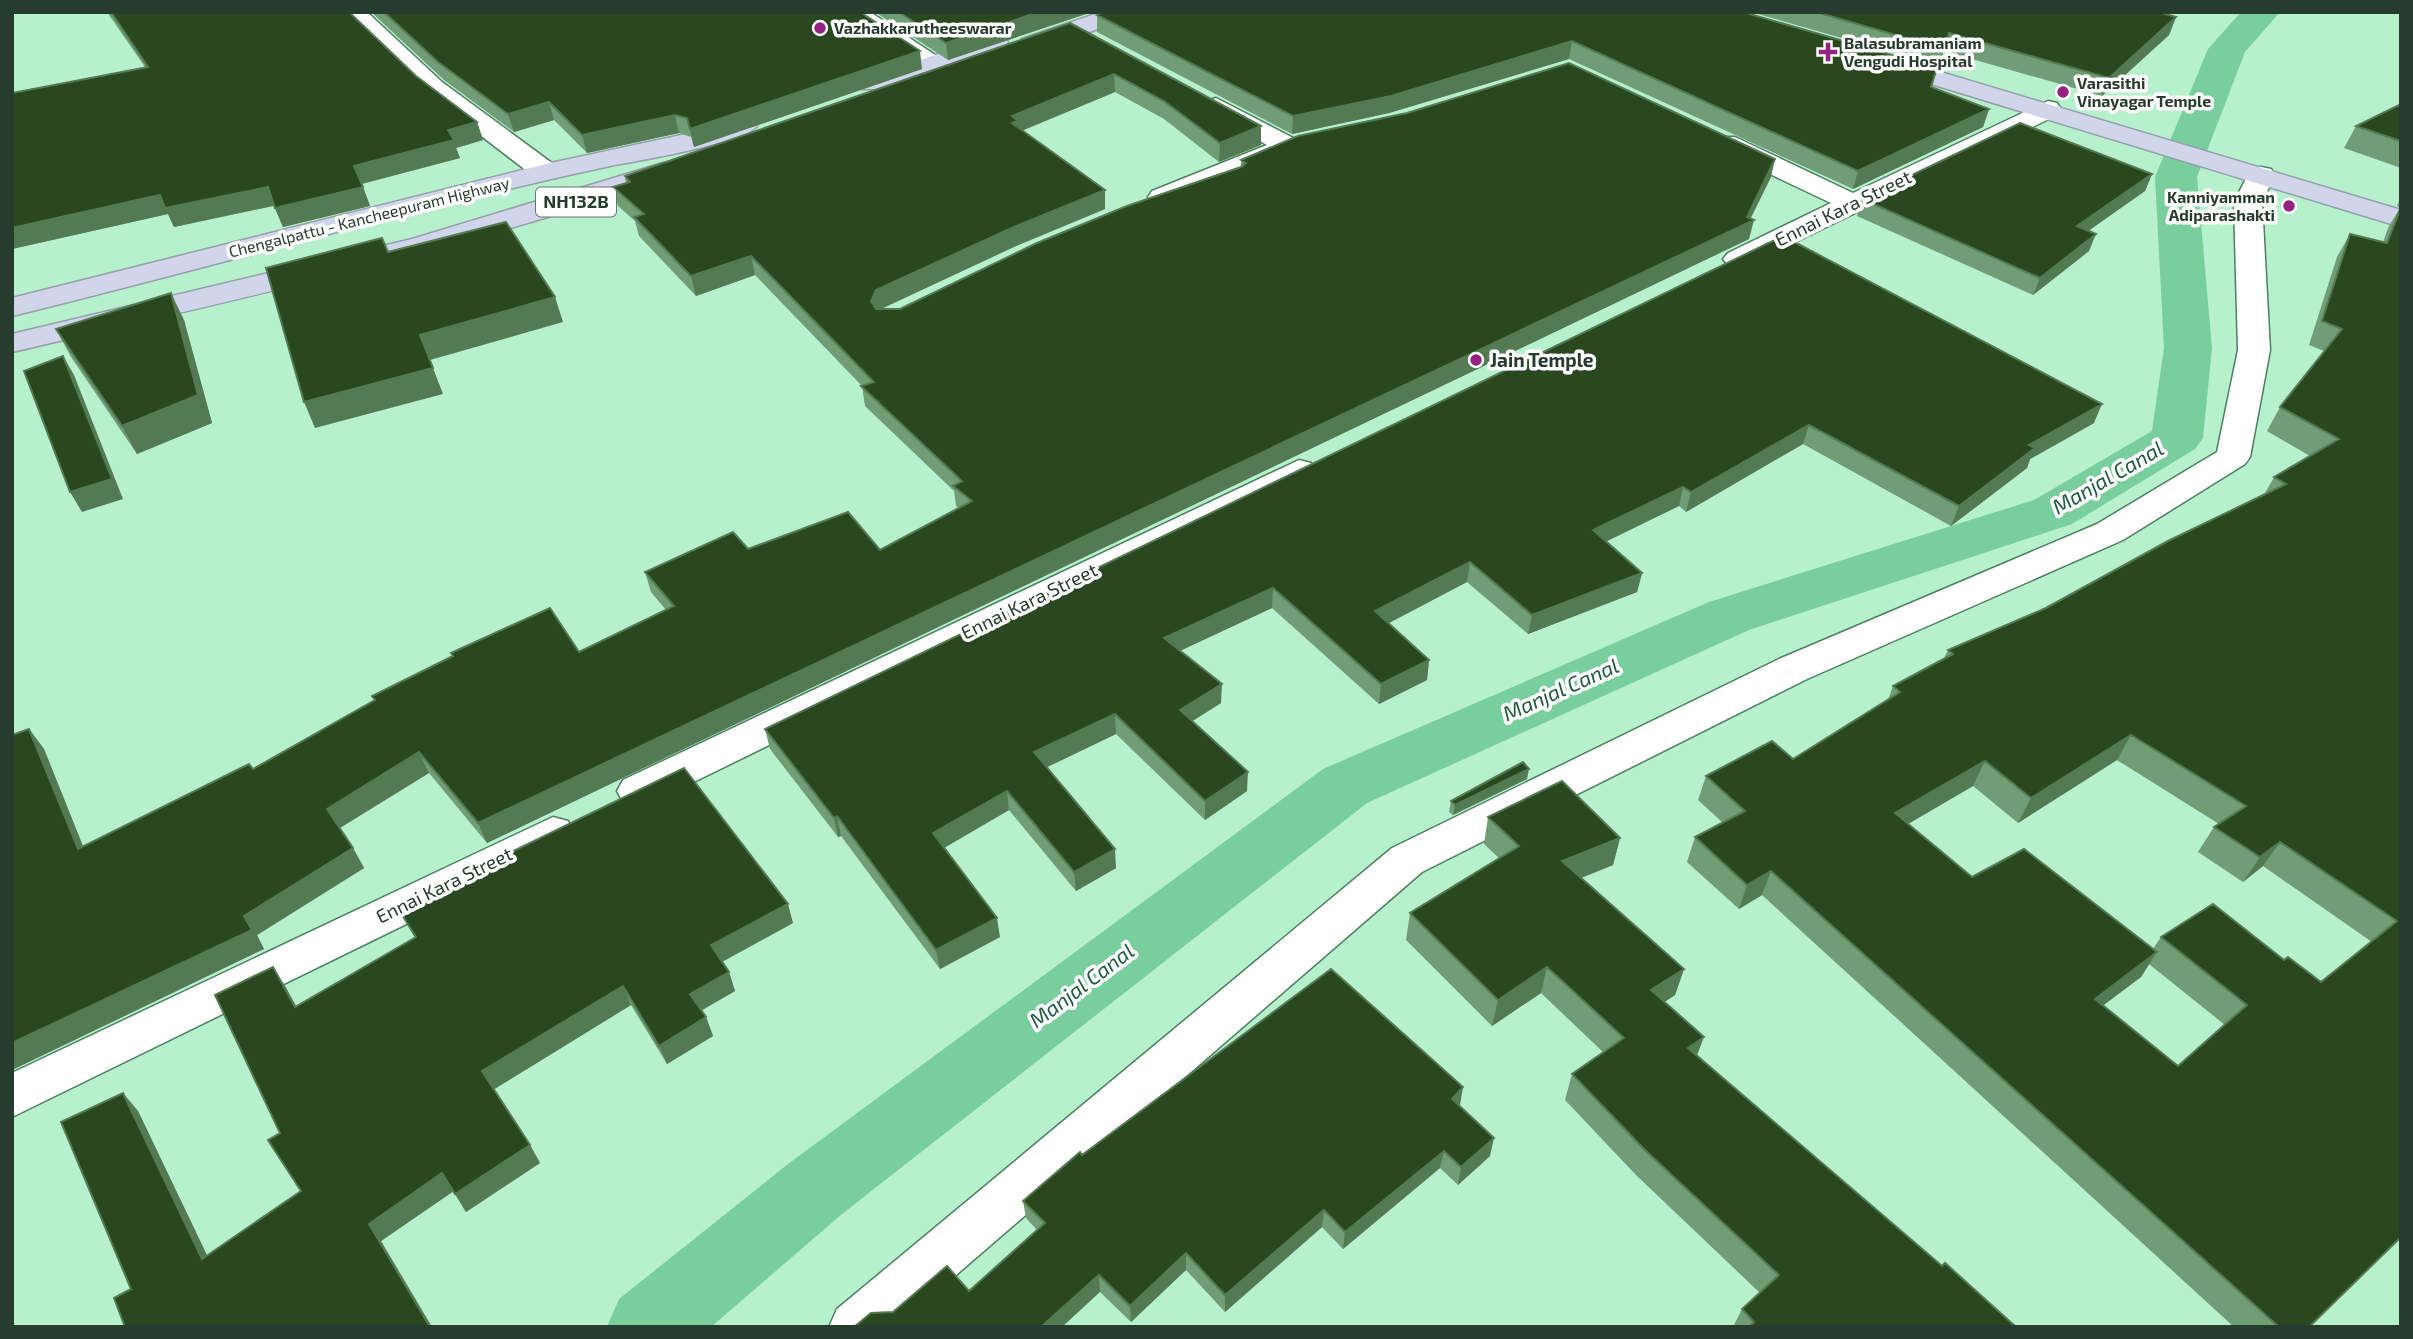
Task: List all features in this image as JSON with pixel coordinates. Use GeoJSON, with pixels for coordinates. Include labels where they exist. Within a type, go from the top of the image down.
{"type":"FeatureCollection","features":[{"type":"Feature","properties":{"kind":"highway"},"geometry":{"type":"LineString","coordinates":[[847,98],[1080,21],[1125,12]]}},
{"type":"Feature","properties":{"kind":"highway"},"geometry":{"type":"LineString","coordinates":[[2175,143],[2048,110],[1866,48],[2175,143],[2401,219]]}},
{"type":"Feature","properties":{"kind":"highway","name":"Chengalpattu - Kancheepuram Highway"},"geometry":{"type":"LineString","coordinates":[[12,307],[546,172],[771,124],[565,206],[287,278],[12,343]]}},
{"type":"Feature","properties":{"kind":"highway"},"geometry":{"type":"LineString","coordinates":[[2255,169],[2401,206]]}},
{"type":"Feature","properties":{"kind":"street"},"geometry":{"type":"LineString","coordinates":[[353,12],[433,87],[546,172]]}},
{"type":"Feature","properties":{"kind":"street"},"geometry":{"type":"LineString","coordinates":[[853,12],[941,67]]}},
{"type":"Feature","properties":{"kind":"street"},"geometry":{"type":"LineString","coordinates":[[1080,21],[1111,49]]}},
{"type":"Feature","properties":{"kind":"street"},"geometry":{"type":"LineString","coordinates":[[1194,94],[1289,146]]}},
{"type":"Feature","properties":{"kind":"street","name":"Ennai Kara Street"},"geometry":{"type":"LineString","coordinates":[[1704,275],[2048,110]]}},
{"type":"Feature","properties":{"kind":"street"},"geometry":{"type":"LineString","coordinates":[[1705,133],[1853,203]]}},
{"type":"Feature","properties":{"kind":"street"},"geometry":{"type":"LineString","coordinates":[[1143,205],[1289,146],[1315,140]]}},
{"type":"Feature","properties":{"kind":"street"},"geometry":{"type":"LineString","coordinates":[[856,1327],[1407,860],[1793,669],[2110,533],[2233,457],[2254,350],[2248,202],[2255,169]]}},
{"type":"Feature","properties":{"kind":"street","name":"Ennai Kara Street"},"geometry":{"type":"LineString","coordinates":[[12,1096],[1331,455]]}},
{"type":"Feature","properties":{"kind":"building"},"geometry":{"type":"Polygon","coordinates":[[[111,12],[349,12],[416,76],[477,122],[448,130],[454,140],[354,166],[363,187],[275,208],[268,187],[165,208],[160,195],[12,228],[12,93],[148,67],[111,12]]]}},
{"type":"Feature","properties":{"kind":"building"},"geometry":{"type":"Polygon","coordinates":[[[384,12],[860,12],[920,51],[690,129],[687,118],[675,115],[582,135],[549,102],[508,114],[438,62],[384,12]]]}},
{"type":"Feature","properties":{"kind":"building"},"geometry":{"type":"Polygon","coordinates":[[[899,12],[1039,12],[946,43],[899,12]]]}},
{"type":"Feature","properties":{"kind":"building"},"geometry":{"type":"Polygon","coordinates":[[[1104,12],[1743,12],[1937,68],[1931,87],[1989,109],[1858,171],[1572,41],[1391,96],[1293,116],[1097,15],[1104,12]]]}},
{"type":"Feature","properties":{"kind":"building"},"geometry":{"type":"Polygon","coordinates":[[[1816,12],[2158,12],[2176,17],[2109,78],[1949,33],[1944,49],[1816,12]]]}},
{"type":"Feature","properties":{"kind":"building"},"geometry":{"type":"Polygon","coordinates":[[[1070,23],[1261,126],[1220,143],[1164,101],[1114,74],[1012,116],[1018,121],[1012,123],[1105,190],[1014,227],[876,290],[871,301],[876,309],[900,309],[1037,243],[1127,206],[1241,167],[1246,163],[1241,160],[1298,136],[1407,113],[1569,63],[1775,159],[1747,217],[1754,220],[478,823],[419,752],[327,809],[353,848],[244,916],[252,930],[12,1043],[12,735],[29,729],[78,849],[249,764],[253,769],[375,700],[372,696],[453,656],[451,653],[550,608],[579,652],[674,606],[645,572],[733,532],[748,549],[848,512],[880,550],[972,501],[953,486],[962,481],[861,386],[874,382],[751,256],[691,276],[634,217],[644,214],[613,187],[630,182],[625,176],[1070,23]]]}},
{"type":"Feature","properties":{"kind":"building"},"geometry":{"type":"Polygon","coordinates":[[[2401,104],[2401,141],[2356,126],[2401,104]]]}},
{"type":"Feature","properties":{"kind":"building"},"geometry":{"type":"Polygon","coordinates":[[[2020,123],[2152,174],[2077,226],[2096,234],[2040,278],[1862,199],[2020,123]]]}},
{"type":"Feature","properties":{"kind":"building"},"geometry":{"type":"Polygon","coordinates":[[[2401,207],[2401,1237],[2309,1327],[2279,1327],[1771,871],[1747,885],[1695,837],[1745,811],[1706,776],[1772,741],[1793,759],[1900,692],[1893,686],[1953,654],[1948,650],[2046,608],[2168,541],[2286,484],[2274,477],[2339,439],[2280,407],[2342,329],[2322,321],[2350,234],[2387,243],[2401,207]],[[2131,735],[2031,798],[1985,761],[1895,813],[1972,877],[2024,849],[2157,952],[2095,999],[2178,1066],[2247,1005],[2161,937],[2213,904],[2284,960],[2288,957],[2321,982],[2397,921],[2280,842],[2260,857],[2214,827],[2246,806],[2131,735]]]}},
{"type":"Feature","properties":{"kind":"building"},"geometry":{"type":"Polygon","coordinates":[[[506,222],[555,297],[420,335],[433,368],[304,402],[266,268],[382,238],[388,252],[506,222]]]}},
{"type":"Feature","properties":{"kind":"building"},"geometry":{"type":"Polygon","coordinates":[[[1783,236],[2102,404],[2029,445],[2035,448],[1959,506],[1809,425],[1691,492],[1683,487],[1593,530],[1642,573],[1532,615],[1470,562],[1375,611],[1429,660],[1381,684],[1273,588],[1164,638],[1222,684],[1180,710],[1248,772],[1205,801],[1115,714],[1034,752],[1115,849],[1074,872],[1007,791],[933,833],[997,918],[936,950],[837,816],[834,818],[765,729],[1783,236]]]}},
{"type":"Feature","properties":{"kind":"building"},"geometry":{"type":"Polygon","coordinates":[[[171,293],[198,395],[122,426],[56,329],[171,293]]]}},
{"type":"Feature","properties":{"kind":"building"},"geometry":{"type":"Polygon","coordinates":[[[63,356],[112,479],[70,492],[24,371],[63,356]]]}},
{"type":"Feature","properties":{"kind":"building"},"geometry":{"type":"Polygon","coordinates":[[[1523,762],[1529,769],[1455,805],[1451,801],[1523,762]]]}},
{"type":"Feature","properties":{"kind":"building"},"geometry":{"type":"Polygon","coordinates":[[[684,768],[788,904],[711,945],[729,972],[690,994],[706,1017],[659,1046],[623,986],[482,1071],[530,1145],[455,1194],[442,1173],[369,1224],[430,1327],[125,1327],[114,1298],[131,1289],[61,1122],[123,1093],[202,1259],[301,1191],[268,1140],[280,1133],[215,995],[273,967],[295,1007],[416,937],[402,915],[509,861],[505,855],[684,768]]]}},
{"type":"Feature","properties":{"kind":"building"},"geometry":{"type":"Polygon","coordinates":[[[1562,781],[1620,838],[1562,861],[1684,969],[1651,990],[1704,1037],[1688,1048],[1942,1266],[1945,1263],[2016,1327],[1749,1327],[1754,1322],[1742,1309],[1779,1275],[1645,1150],[1572,1074],[1624,1038],[1547,967],[1498,1000],[1410,913],[1519,846],[1488,817],[1562,781]]]}},
{"type":"Feature","properties":{"kind":"building"},"geometry":{"type":"Polygon","coordinates":[[[1331,969],[1463,1087],[1452,1099],[1494,1138],[1461,1167],[1444,1151],[1345,1232],[1324,1210],[1225,1295],[1186,1253],[1130,1306],[1099,1275],[1041,1327],[854,1327],[871,1313],[893,1312],[947,1266],[969,1291],[1045,1223],[1023,1201],[1080,1152],[1082,1155],[1331,969]]]}},
{"type":"Feature","properties":{"kind":"waterway","name":"Manjal Canal"},"geometry":{"type":"LineString","coordinates":[[648,1327],[815,1189],[1345,786],[1729,616],[2053,512],[2177,438],[2188,348],[2176,177],[2227,49],[2262,12]]}},
{"type":"Feature","properties":{"kind":"place","name":"Vazhakkarutheeswarar"},"geometry":{"type":"Point","coordinates":[820,28]}},
{"type":"Feature","properties":{"kind":"place","name":"Balasubramaniam Vengudi Hospital"},"geometry":{"type":"Point","coordinates":[1828,52]}},
{"type":"Feature","properties":{"kind":"place","name":"Varasithi Vinayagar Temple"},"geometry":{"type":"Point","coordinates":[2063,92]}},
{"type":"Feature","properties":{"kind":"place","name":"Kanniyamman Adiparashakti"},"geometry":{"type":"Point","coordinates":[2289,206]}},
{"type":"Feature","properties":{"kind":"place","name":"Jain Temple"},"geometry":{"type":"Point","coordinates":[1476,360]}}]}
